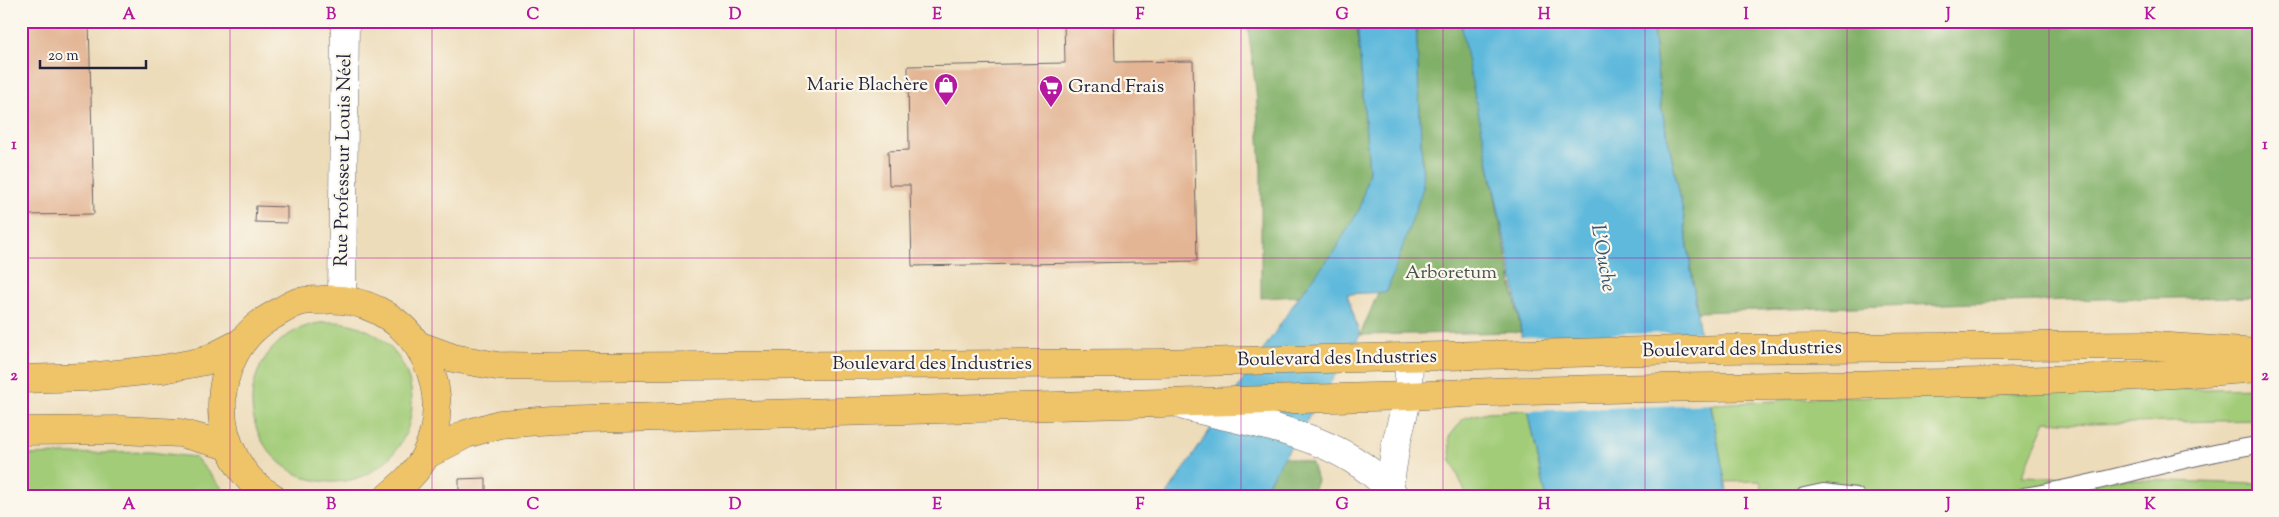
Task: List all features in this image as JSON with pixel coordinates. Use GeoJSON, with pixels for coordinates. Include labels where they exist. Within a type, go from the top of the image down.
{"type":"FeatureCollection","features":[{"type":"Feature","properties":{"kind":"main road"},"geometry":{"type":"LineString","coordinates":[[271,496],[244,472],[228,446],[222,419],[222,392],[228,366],[242,342],[260,322],[298,302],[342,298],[372,306],[398,322],[420,346],[436,389],[436,423],[426,455],[408,480],[388,496]]}},
{"type":"Feature","properties":{"kind":"main road"},"geometry":{"type":"LineString","coordinates":[[21,379],[88,377],[163,369],[205,361],[242,342]]}},
{"type":"Feature","properties":{"kind":"main road","name":"Boulevard des Industries"},"geometry":{"type":"LineString","coordinates":[[420,346],[453,358],[497,366],[1159,363],[1726,349],[2141,345],[2258,353]]}},
{"type":"Feature","properties":{"kind":"main road","name":"Boulevard des Industries"},"geometry":{"type":"LineString","coordinates":[[426,455],[466,434],[500,424],[552,420],[1408,396],[1519,390],[2147,377],[2258,368]]}},
{"type":"Feature","properties":{"kind":"main road"},"geometry":{"type":"LineString","coordinates":[[21,431],[122,430],[180,433],[228,446]]}},
{"type":"Feature","properties":{"kind":"street","name":"Rue Professeur Louis Néel"},"geometry":{"type":"LineString","coordinates":[[342,298],[345,21]]}},
{"type":"Feature","properties":{"kind":"street"},"geometry":{"type":"LineString","coordinates":[[1392,493],[1396,444],[1408,396],[1410,358]]}},
{"type":"Feature","properties":{"kind":"street"},"geometry":{"type":"LineString","coordinates":[[1171,402],[1322,444],[1365,468],[1392,493]]}},
{"type":"Feature","properties":{"kind":"lane"},"geometry":{"type":"LineString","coordinates":[[2024,496],[2059,491],[2209,452],[2258,445]]}},
{"type":"Feature","properties":{"kind":"lane"},"geometry":{"type":"LineString","coordinates":[[1804,496],[1823,492],[1856,496]]}},
{"type":"Feature","properties":{"kind":"green space"},"geometry":{"type":"Polygon","coordinates":[[[1247,21],[1357,21],[1369,171],[1360,208],[1353,223],[1333,253],[1299,296],[1261,298],[1261,169],[1256,90],[1247,21]]]}},
{"type":"Feature","properties":{"kind":"green space","name":"Arboretum"},"geometry":{"type":"Polygon","coordinates":[[[1416,21],[1461,21],[1521,332],[1360,335],[1423,188],[1416,21]]]}},
{"type":"Feature","properties":{"kind":"green space"},"geometry":{"type":"Polygon","coordinates":[[[1652,21],[2258,21],[2258,297],[2101,299],[1697,312],[1683,211],[1661,106],[1652,21]]]}},
{"type":"Feature","properties":{"kind":"green space"},"geometry":{"type":"Polygon","coordinates":[[[332,322],[363,328],[383,340],[394,351],[406,371],[412,402],[406,433],[394,453],[383,464],[363,476],[332,482],[301,476],[281,464],[270,453],[258,433],[252,402],[258,371],[270,351],[281,340],[301,328],[332,322]]]}},
{"type":"Feature","properties":{"kind":"green space"},"geometry":{"type":"Polygon","coordinates":[[[2258,388],[2258,420],[2090,424],[2046,421],[2022,476],[2258,484],[2258,496],[1763,496],[1760,481],[1725,482],[1711,404],[1775,401],[1790,398],[2258,388]]]}},
{"type":"Feature","properties":{"kind":"green space"},"geometry":{"type":"Polygon","coordinates":[[[1528,410],[1546,496],[1467,496],[1451,460],[1449,437],[1464,418],[1487,412],[1528,410]]]}},
{"type":"Feature","properties":{"kind":"green space"},"geometry":{"type":"Polygon","coordinates":[[[149,452],[195,457],[229,496],[21,496],[21,455],[149,452]]]}},
{"type":"Feature","properties":{"kind":"green space"},"geometry":{"type":"Polygon","coordinates":[[[1284,457],[1312,463],[1317,481],[1311,496],[1260,496],[1284,457]]]}},
{"type":"Feature","properties":{"kind":"water"},"geometry":{"type":"Polygon","coordinates":[[[1357,21],[1416,21],[1423,188],[1387,292],[1347,294],[1360,335],[1260,496],[1166,496],[1299,296],[1333,253],[1360,208],[1369,171],[1357,21]]]}},
{"type":"Feature","properties":{"kind":"water","name":"L'Ouche"},"geometry":{"type":"Polygon","coordinates":[[[1461,21],[1652,21],[1661,106],[1683,211],[1707,386],[1728,496],[1546,496],[1524,391],[1521,332],[1514,285],[1465,49],[1461,21]]]}},
{"type":"Feature","properties":{"kind":"pier"},"geometry":{"type":"Polygon","coordinates":[[[1702,332],[1713,404],[1526,411],[1521,391],[1519,337],[1702,332]]]}},
{"type":"Feature","properties":{"kind":"building"},"geometry":{"type":"Polygon","coordinates":[[[21,21],[89,21],[94,214],[21,215],[21,21]]]}},
{"type":"Feature","properties":{"kind":"building","name":"Grand Frais"},"geometry":{"type":"Polygon","coordinates":[[[1064,21],[1114,21],[1115,62],[1193,61],[1197,261],[912,266],[910,185],[889,185],[888,151],[909,150],[908,66],[1065,63],[1064,21]]]}},
{"type":"Feature","properties":{"kind":"building"},"geometry":{"type":"Polygon","coordinates":[[[256,206],[287,207],[287,223],[255,222],[256,206]]]}},
{"type":"Feature","properties":{"kind":"building"},"geometry":{"type":"Polygon","coordinates":[[[486,478],[486,494],[459,495],[459,479],[486,478]]]}},
{"type":"Feature","properties":{"kind":"place","name":"Marie Blachère"},"geometry":{"type":"Point","coordinates":[946,106]}},
{"type":"Feature","properties":{"kind":"place","name":"Grand Frais"},"geometry":{"type":"Point","coordinates":[1051,108]}}]}
